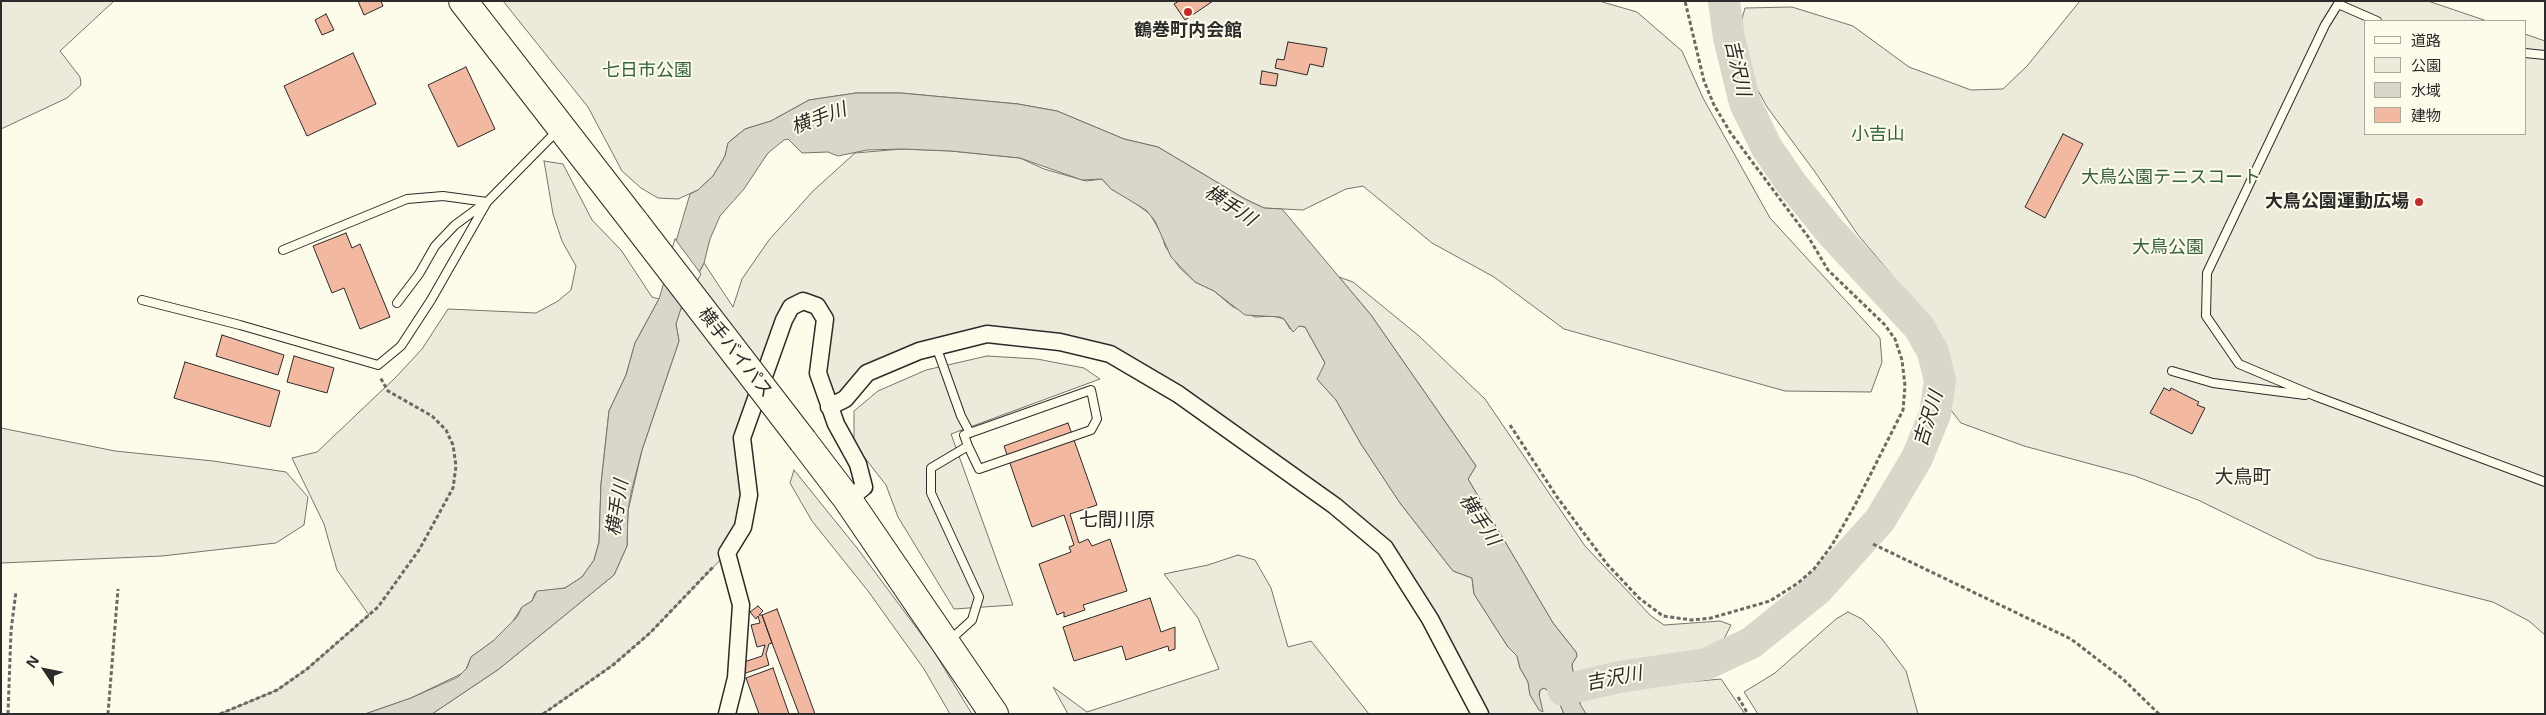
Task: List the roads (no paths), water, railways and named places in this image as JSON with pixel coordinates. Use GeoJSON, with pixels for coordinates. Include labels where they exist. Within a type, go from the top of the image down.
{"type":"FeatureCollection","features":[{"type":"Feature","properties":{"kind":"highway","name":"横手バイパス"},"geometry":{"type":"LineString","coordinates":[[463,1],[848,500],[994,714]]}},
{"type":"Feature","properties":{"kind":"street"},"geometry":{"type":"LineString","coordinates":[[727,714],[736,678],[741,605],[727,553],[743,527],[749,495],[742,438],[784,320],[791,307],[803,301],[817,306],[825,319],[818,373],[836,424],[858,464],[864,487],[848,500]]}},
{"type":"Feature","properties":{"kind":"street"},"geometry":{"type":"LineString","coordinates":[[829,407],[845,399],[867,373],[919,351],[987,334],[1060,342],[1110,354],[1178,394],[1335,506],[1386,548],[1430,619],[1480,714]]}},
{"type":"Feature","properties":{"kind":"lane"},"geometry":{"type":"LineString","coordinates":[[2375,20],[2336,2],[2206,273],[2206,316],[2239,364],[2315,396],[2545,482]]}},
{"type":"Feature","properties":{"kind":"lane"},"geometry":{"type":"LineString","coordinates":[[2526,53],[2545,55]]}},
{"type":"Feature","properties":{"kind":"lane"},"geometry":{"type":"LineString","coordinates":[[397,303],[419,274],[435,246],[455,225],[487,202],[560,127]]}},
{"type":"Feature","properties":{"kind":"lane"},"geometry":{"type":"LineString","coordinates":[[283,250],[366,214],[408,199],[443,196],[487,202]]}},
{"type":"Feature","properties":{"kind":"lane"},"geometry":{"type":"LineString","coordinates":[[142,300],[240,325],[378,365],[400,346],[411,330],[436,292],[487,202]]}},
{"type":"Feature","properties":{"kind":"lane"},"geometry":{"type":"LineString","coordinates":[[936,346],[960,416],[970,433]]}},
{"type":"Feature","properties":{"kind":"lane"},"geometry":{"type":"LineString","coordinates":[[2172,371],[2213,383],[2315,396]]}},
{"type":"Feature","properties":{"kind":"lane"},"geometry":{"type":"LineString","coordinates":[[1091,390],[1097,419],[1091,430],[979,469],[968,446],[964,435],[1091,390]]}},
{"type":"Feature","properties":{"kind":"lane"},"geometry":{"type":"LineString","coordinates":[[946,643],[972,620],[979,597],[931,493],[931,468],[968,446]]}},
{"type":"Feature","properties":{"kind":"water","name":"横手川"},"geometry":{"type":"Polygon","coordinates":[[[856,93],[901,93],[1018,104],[1057,111],[1124,139],[1158,147],[1245,199],[1264,208],[1282,209],[1371,315],[1476,466],[1468,479],[1553,623],[1576,652],[1577,656],[1572,664],[1573,674],[1574,678],[1580,681],[1580,688],[1575,692],[1586,714],[1564,714],[1557,697],[1544,688],[1540,690],[1539,694],[1543,712],[1539,710],[1530,695],[1528,682],[1520,668],[1517,656],[1508,647],[1474,594],[1472,578],[1453,571],[1400,503],[1361,444],[1336,400],[1317,379],[1325,363],[1305,327],[1299,326],[1293,332],[1284,319],[1280,317],[1245,315],[1214,291],[1195,282],[1171,257],[1155,221],[1146,210],[1111,189],[1102,179],[1082,180],[1020,158],[951,151],[902,149],[867,150],[838,156],[828,152],[802,153],[788,139],[768,153],[744,189],[720,216],[710,239],[704,263],[683,302],[676,324],[679,341],[642,450],[628,511],[627,546],[614,575],[499,669],[432,714],[365,714],[411,698],[458,677],[467,668],[471,657],[493,641],[517,617],[522,607],[532,601],[537,591],[565,588],[582,577],[594,560],[599,542],[601,484],[609,411],[626,375],[635,343],[659,299],[690,194],[698,190],[713,176],[725,156],[728,143],[745,129],[771,121],[809,100],[856,93]]]}},
{"type":"Feature","properties":{"kind":"waterway","name":"吉沢川"},"geometry":{"type":"LineString","coordinates":[[1563,690],[1619,677],[1706,664],[1751,643],[1817,590],[1880,520],[1917,458],[1935,414],[1940,380],[1933,352],[1919,327],[1830,231],[1791,183],[1767,148],[1745,103],[1729,38],[1724,1]]}},
{"type":"Feature","properties":{"kind":"place","name":"鶴巻町内会館"},"geometry":{"type":"Point","coordinates":[1188,12]}},
{"type":"Feature","properties":{"kind":"place","name":"大鳥公園運動広場"},"geometry":{"type":"Point","coordinates":[2419,202]}},
{"type":"Feature","properties":{"kind":"district","name":"大鳥町"},"geometry":{"type":"Point","coordinates":[2243,478]}},
{"type":"Feature","properties":{"kind":"district","name":"七間川原"},"geometry":{"type":"Point","coordinates":[1117,521]}},
{"type":"Feature","properties":{"kind":"park label","name":"七日市公園"},"geometry":{"type":"Point","coordinates":[647,71]}},
{"type":"Feature","properties":{"kind":"park label","name":"小吉山"},"geometry":{"type":"Point","coordinates":[1878,135]}},
{"type":"Feature","properties":{"kind":"park label","name":"大鳥公園テニスコート"},"geometry":{"type":"Point","coordinates":[2171,178]}},
{"type":"Feature","properties":{"kind":"park label","name":"大鳥公園"},"geometry":{"type":"Point","coordinates":[2168,248]}}]}
